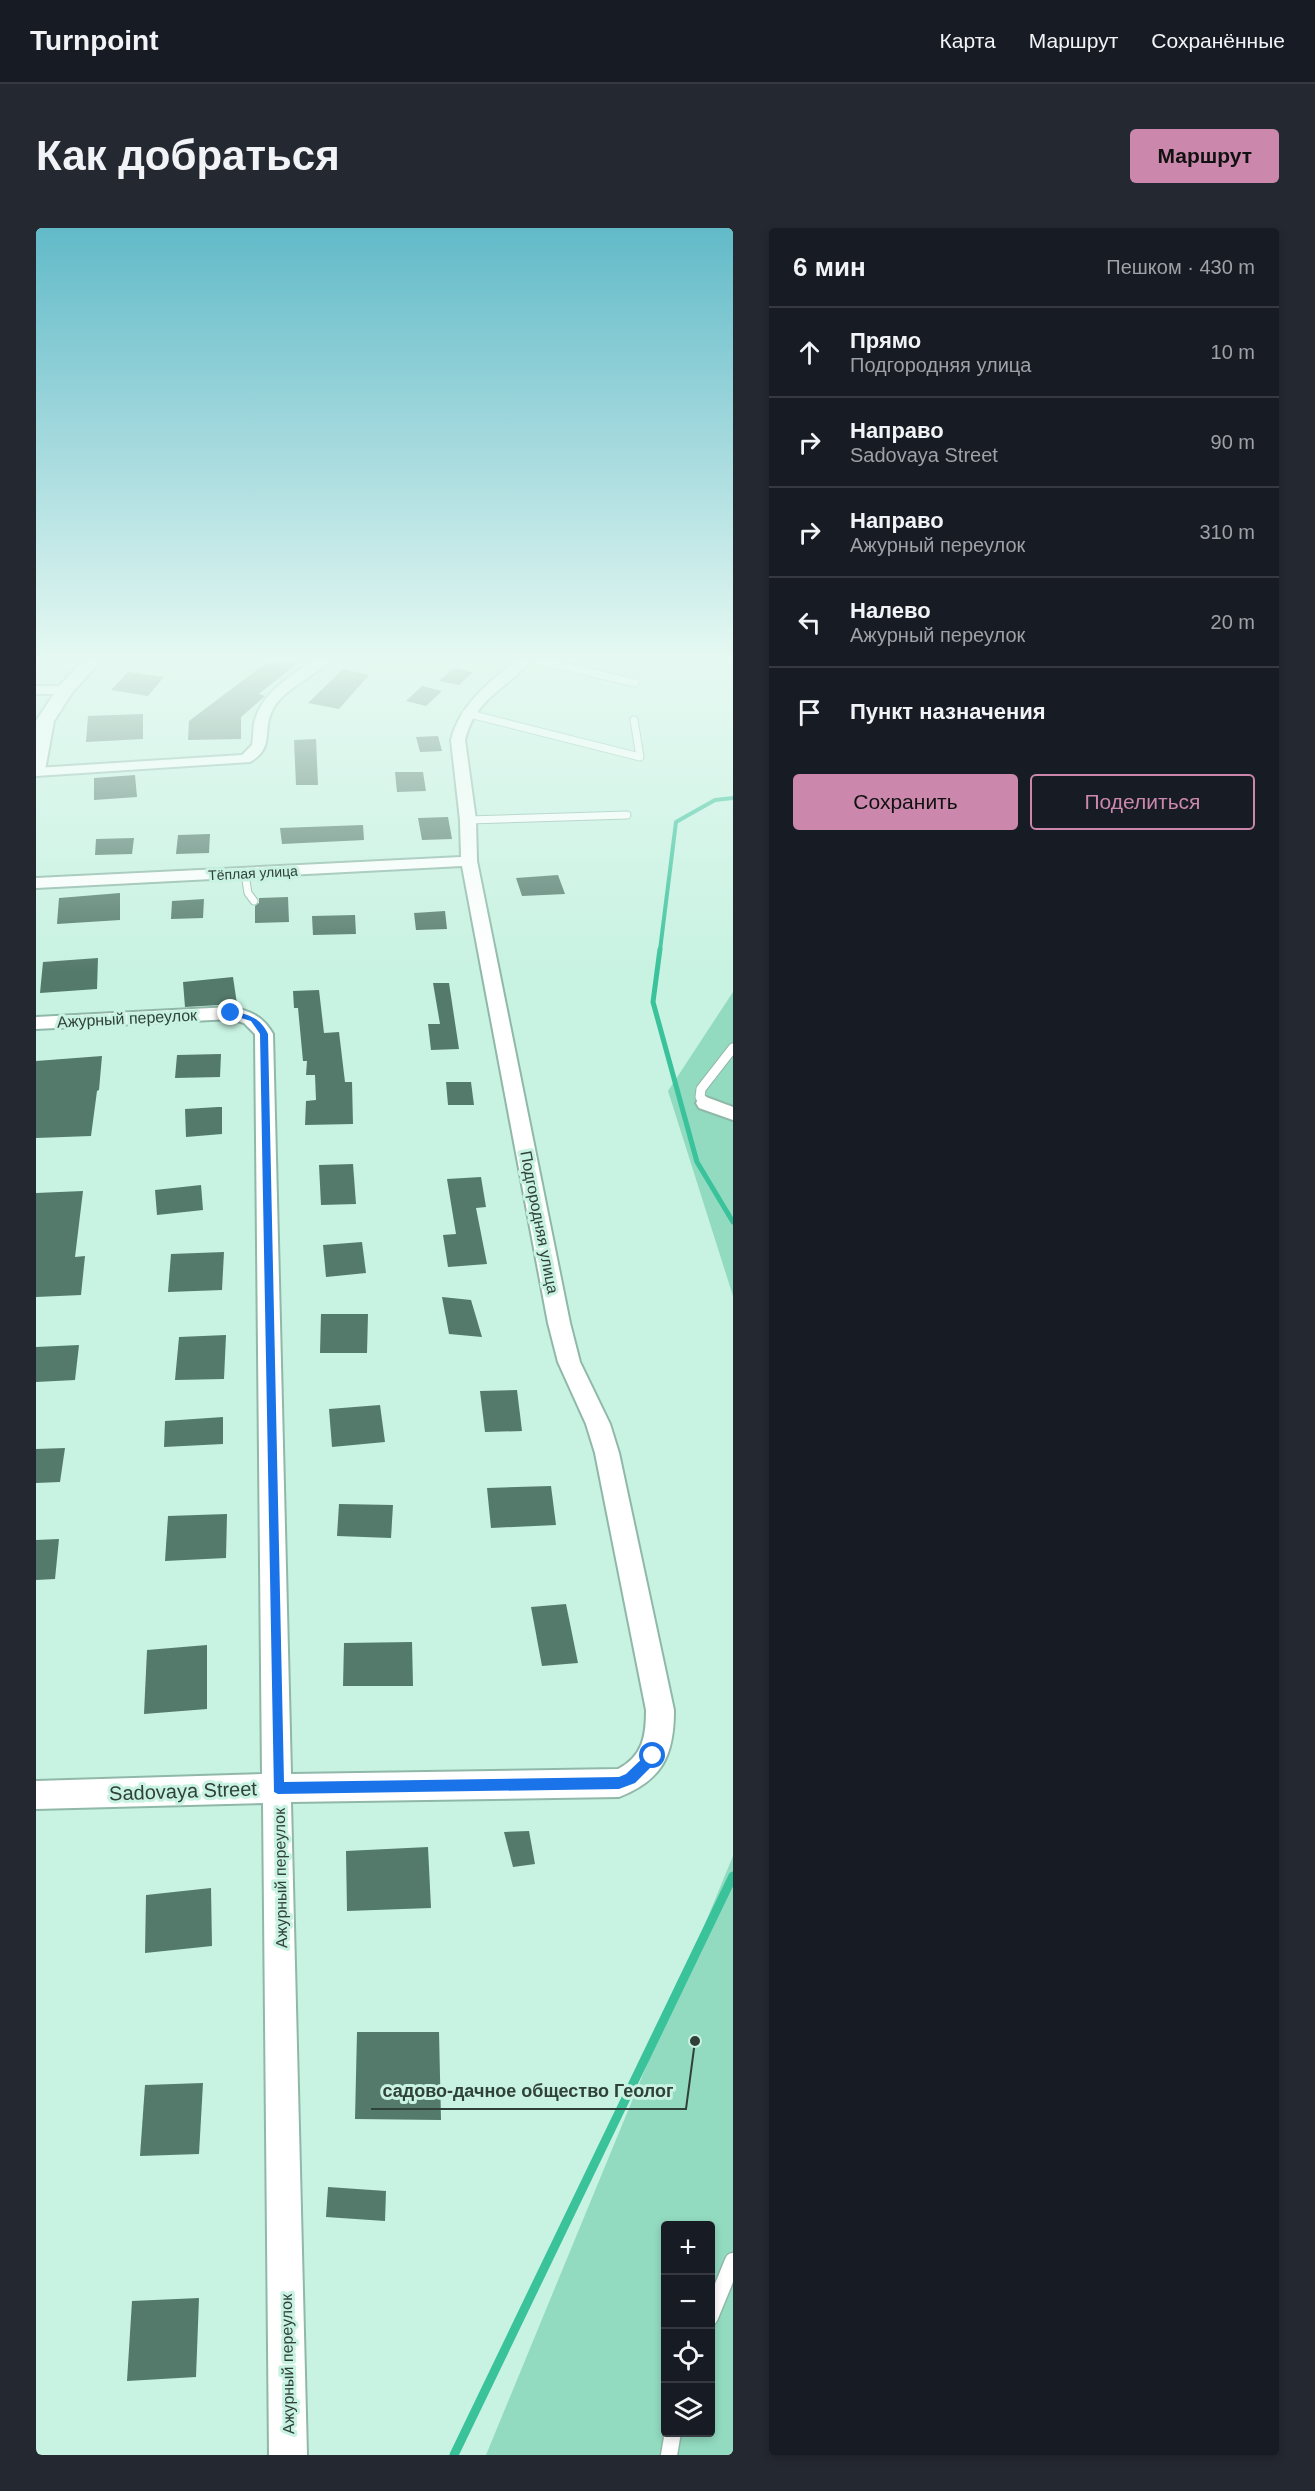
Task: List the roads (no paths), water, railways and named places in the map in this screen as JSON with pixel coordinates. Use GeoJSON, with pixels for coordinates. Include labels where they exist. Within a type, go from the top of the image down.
{"type":"FeatureCollection","features":[{"type":"Feature","properties":{"kind":"street"},"geometry":{"type":"LineString","coordinates":[[36,771],[159,764]]}},
{"type":"Feature","properties":{"kind":"street","name":"Подгородняя улица"},"geometry":{"type":"LineString","coordinates":[[461,764],[468,820],[469,861],[560,1323],[569,1362],[598,1424],[607,1453],[660,1710],[661,1737],[653,1756],[631,1779],[619,1783]]}},
{"type":"Feature","properties":{"kind":"street","name":"Тёплая улица"},"geometry":{"type":"LineString","coordinates":[[36,883],[469,861]]}},
{"type":"Feature","properties":{"kind":"street","name":"Ажурный переулок"},"geometry":{"type":"LineString","coordinates":[[36,1023],[231,1013],[253,1020],[261,1026],[264,1034],[288,2455]]}},
{"type":"Feature","properties":{"kind":"street"},"geometry":{"type":"LineString","coordinates":[[706,1104],[733,1114]]}},
{"type":"Feature","properties":{"kind":"street","name":"Sadovaya Street"},"geometry":{"type":"LineString","coordinates":[[36,1795],[278,1788],[619,1783]]}},
{"type":"Feature","properties":{"kind":"lane"},"geometry":{"type":"LineString","coordinates":[[468,820],[627,815]]}},
{"type":"Feature","properties":{"kind":"lane"},"geometry":{"type":"LineString","coordinates":[[245,874],[248,893],[254,901]]}},
{"type":"Feature","properties":{"kind":"lane"},"geometry":{"type":"LineString","coordinates":[[706,1104],[700,1097],[700,1089],[733,1048]]}},
{"type":"Feature","properties":{"kind":"lane"},"geometry":{"type":"LineString","coordinates":[[715,2307],[733,2261]]}},
{"type":"Feature","properties":{"kind":"lane"},"geometry":{"type":"LineString","coordinates":[[669,2455],[672,2437]]}},
{"type":"Feature","properties":{"kind":"waterway"},"geometry":{"type":"LineString","coordinates":[[660,950],[676,822],[715,800],[733,798]]}},
{"type":"Feature","properties":{"kind":"waterway"},"geometry":{"type":"LineString","coordinates":[[660,949],[653,1002],[697,1162],[733,1222]]}},
{"type":"Feature","properties":{"kind":"waterway"},"geometry":{"type":"LineString","coordinates":[[454,2455],[733,1876]]}},
{"type":"Feature","properties":{"kind":"place","name":"садово-дачное общество Геолог"},"geometry":{"type":"Point","coordinates":[695,2041]}}]}
